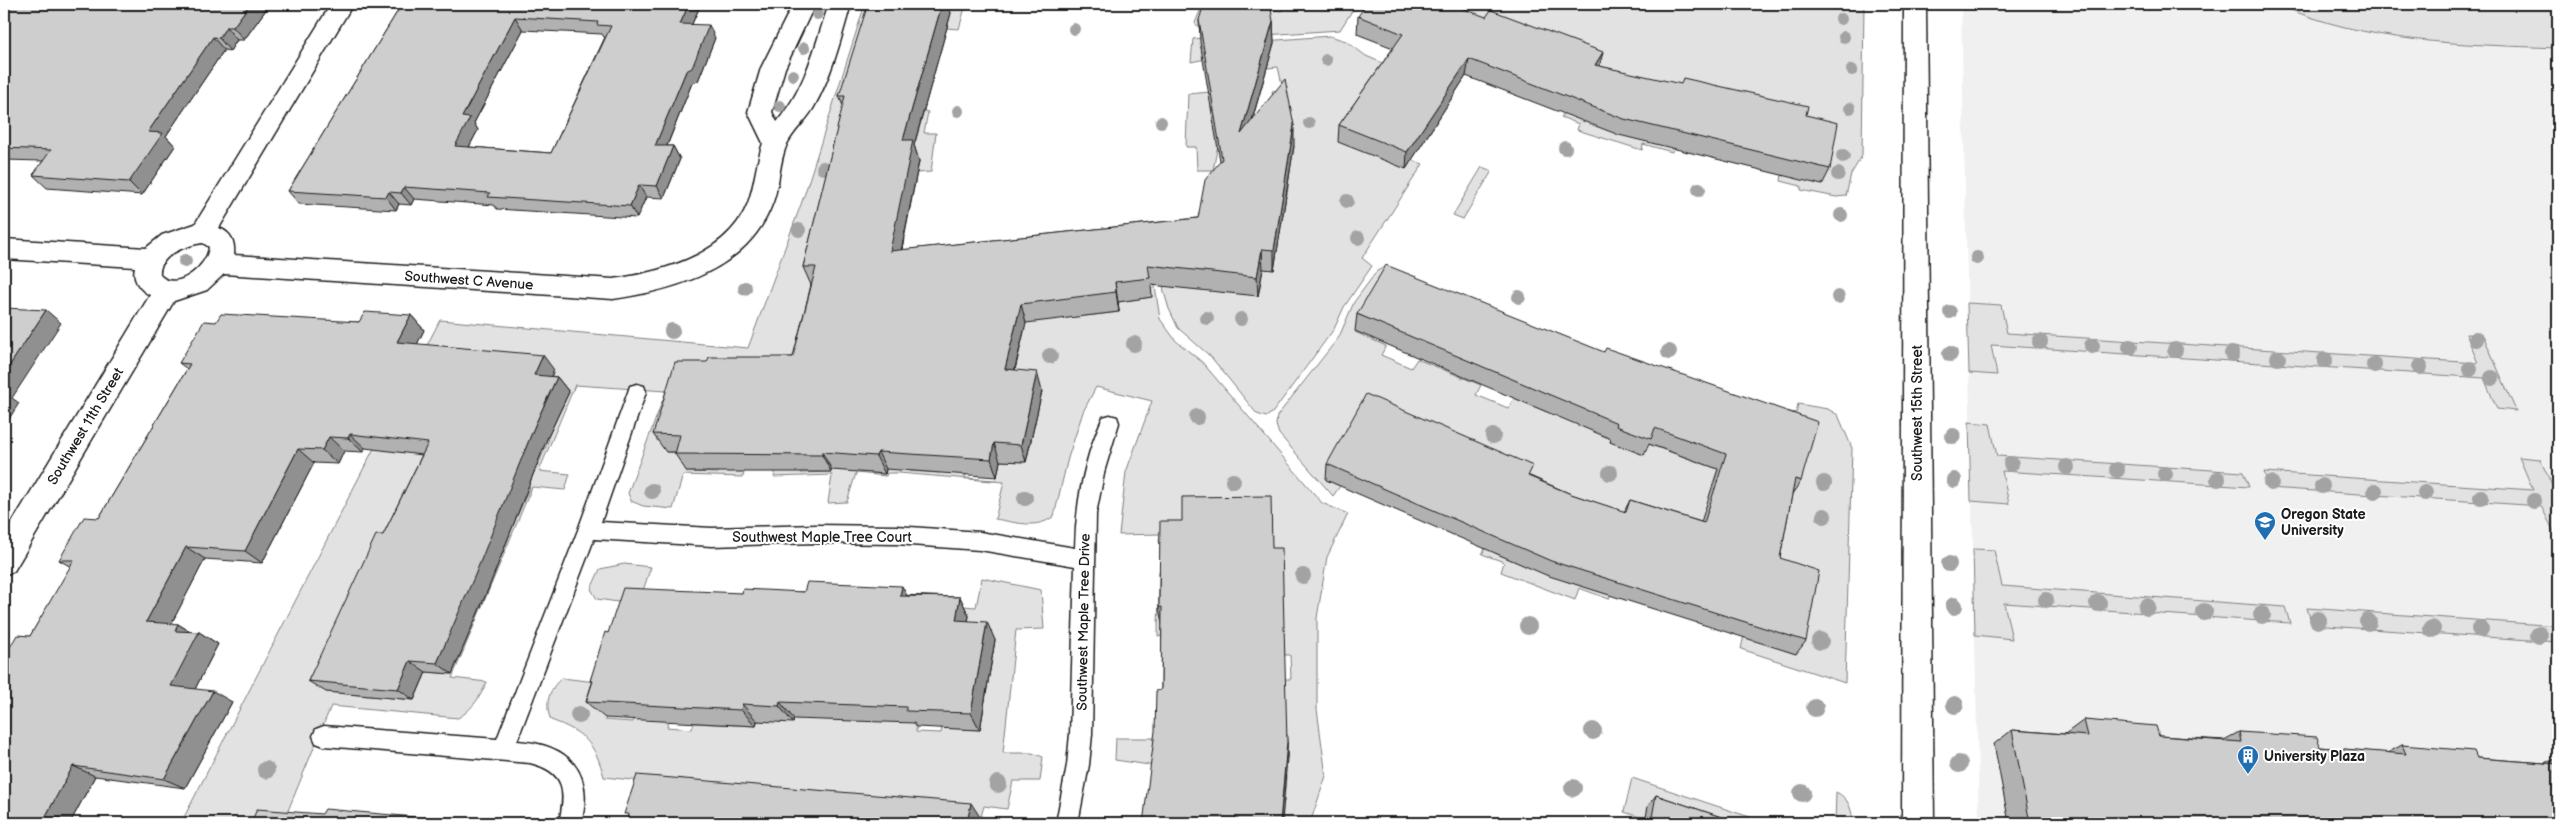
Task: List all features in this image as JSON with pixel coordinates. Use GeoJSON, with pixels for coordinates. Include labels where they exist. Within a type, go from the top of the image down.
{"type":"FeatureCollection","features":[{"type":"Feature","properties":{"kind":"street"},"geometry":{"type":"LineString","coordinates":[[203,234],[342,4]]}},
{"type":"Feature","properties":{"kind":"street"},"geometry":{"type":"LineString","coordinates":[[804,4],[774,68],[760,112],[775,143],[802,106],[820,66],[840,4]]}},
{"type":"Feature","properties":{"kind":"street","name":"Southwest 15th Street"},"geometry":{"type":"LineString","coordinates":[[1915,4],[1918,823]]}},
{"type":"Feature","properties":{"kind":"street","name":"Southwest C Avenue"},"geometry":{"type":"LineString","coordinates":[[220,264],[613,289],[643,286],[672,278],[713,257],[744,230],[757,209],[775,143]]}},
{"type":"Feature","properties":{"kind":"street"},"geometry":{"type":"LineString","coordinates":[[203,234],[215,237],[222,243],[224,253],[220,264],[210,275],[197,284],[182,289],[167,289],[155,286],[148,279],[147,269],[151,258],[161,247],[175,239],[203,234]]}},
{"type":"Feature","properties":{"kind":"street"},"geometry":{"type":"LineString","coordinates":[[4,249],[151,258]]}},
{"type":"Feature","properties":{"kind":"street","name":"Southwest 11th Street"},"geometry":{"type":"LineString","coordinates":[[4,562],[167,289]]}},
{"type":"Feature","properties":{"kind":"lane"},"geometry":{"type":"LineString","coordinates":[[502,750],[588,530],[637,392]]}},
{"type":"Feature","properties":{"kind":"lane","name":"Southwest Maple Tree Drive"},"geometry":{"type":"LineString","coordinates":[[1068,823],[1081,734],[1086,514],[1095,470],[1110,422]]}},
{"type":"Feature","properties":{"kind":"lane","name":"Southwest Maple Tree Court"},"geometry":{"type":"LineString","coordinates":[[588,530],[712,537],[816,534],[896,535],[980,541],[1084,559]]}},
{"type":"Feature","properties":{"kind":"lane"},"geometry":{"type":"LineString","coordinates":[[324,736],[530,752],[554,759],[569,774],[575,790],[574,809],[570,823]]}},
{"type":"Feature","properties":{"kind":"shaded area"},"geometry":{"type":"Polygon","coordinates":[[[865,4],[966,4],[959,29],[946,28],[950,13],[891,10],[885,30],[874,29],[867,50],[878,51],[865,94],[854,94],[847,116],[858,118],[852,139],[915,143],[924,111],[928,112],[924,133],[936,133],[931,172],[917,173],[919,161],[854,161],[849,184],[836,183],[830,208],[843,208],[832,259],[819,258],[812,286],[824,287],[818,313],[888,314],[896,277],[920,277],[926,262],[936,256],[964,254],[964,264],[946,266],[948,320],[982,317],[982,327],[1017,323],[1017,313],[1084,305],[1085,316],[1119,312],[1118,302],[1152,297],[1146,244],[1109,248],[1108,238],[1113,237],[1114,242],[1143,240],[1143,237],[1148,240],[1160,319],[1176,341],[1202,362],[1322,503],[1348,514],[1327,557],[1317,618],[1317,709],[1326,776],[1310,823],[1275,823],[1276,802],[1284,802],[1286,776],[1156,766],[1115,760],[1116,738],[1156,738],[1158,693],[1162,693],[1163,637],[1158,636],[1159,571],[1188,571],[1188,594],[1163,594],[1162,625],[1192,625],[1192,649],[1165,650],[1165,681],[1187,680],[1186,707],[1159,707],[1158,740],[1210,740],[1211,743],[1261,743],[1261,740],[1286,739],[1285,712],[1280,713],[1279,679],[1291,679],[1290,655],[1284,655],[1282,568],[1272,568],[1271,516],[1185,518],[1184,541],[1159,542],[1160,534],[1119,535],[1126,472],[1152,401],[1096,387],[1083,412],[1068,458],[1054,516],[1040,523],[1026,524],[995,519],[1004,482],[899,473],[887,473],[886,476],[856,473],[847,502],[828,503],[832,475],[774,477],[780,452],[805,452],[801,473],[831,472],[851,378],[828,377],[827,380],[772,380],[771,384],[740,384],[742,376],[720,376],[719,381],[687,380],[666,452],[692,453],[688,472],[718,473],[723,455],[748,456],[743,477],[683,475],[673,509],[643,506],[631,501],[628,493],[666,391],[575,385],[539,471],[570,474],[565,490],[532,487],[452,678],[487,682],[476,702],[458,718],[331,706],[285,818],[362,823],[181,823],[440,320],[748,348],[804,196],[865,4]],[[482,364],[473,382],[467,382],[455,405],[466,407],[455,431],[446,430],[433,456],[442,457],[428,485],[448,487],[439,509],[518,514],[530,487],[505,484],[514,463],[538,465],[549,439],[524,437],[534,415],[557,417],[569,392],[545,389],[554,370],[482,364]],[[881,374],[862,431],[865,432],[854,471],[885,474],[891,454],[913,456],[910,471],[940,473],[945,453],[970,455],[965,478],[996,480],[1000,461],[1026,462],[1042,390],[1010,388],[1011,383],[956,380],[957,376],[935,374],[932,384],[901,381],[902,376],[881,374]],[[418,526],[407,549],[391,548],[371,589],[387,591],[381,604],[373,603],[358,635],[367,636],[357,659],[342,657],[326,692],[414,700],[426,672],[452,674],[465,642],[440,639],[450,616],[476,617],[489,588],[463,585],[474,562],[498,564],[510,534],[418,526]]]}},
{"type":"Feature","properties":{"kind":"shaded area"},"geometry":{"type":"Polygon","coordinates":[[[1285,4],[1348,4],[1355,6],[1340,30],[1250,36],[1199,28],[1195,23],[1200,11],[1266,31],[1272,10],[1282,11],[1285,4]]]}},
{"type":"Feature","properties":{"kind":"shaded area"},"geometry":{"type":"Polygon","coordinates":[[[1457,4],[1864,4],[1862,156],[1851,174],[1846,196],[1836,197],[1801,190],[1801,186],[1781,181],[1782,174],[1673,148],[1672,152],[1643,144],[1642,150],[1577,130],[1579,124],[1561,117],[1564,113],[1444,21],[1457,4]]]}},
{"type":"Feature","properties":{"kind":"shaded area","name":"Oregon State University"},"geometry":{"type":"Polygon","coordinates":[[[1961,4],[2558,4],[2558,823],[1979,823],[1961,4]]]}},
{"type":"Feature","properties":{"kind":"shaded area"},"geometry":{"type":"Polygon","coordinates":[[[2276,4],[2558,4],[2558,48],[2415,40],[2345,27],[2276,4]]]}},
{"type":"Feature","properties":{"kind":"shaded area"},"geometry":{"type":"Polygon","coordinates":[[[1330,36],[1346,41],[1366,56],[1411,75],[1405,169],[1411,160],[1423,164],[1362,258],[1372,266],[1344,307],[1334,329],[1273,412],[1266,417],[1257,414],[1211,357],[1178,328],[1169,309],[1164,292],[1159,249],[1274,270],[1275,194],[1287,195],[1290,171],[1219,140],[1213,170],[1197,170],[1196,147],[1186,147],[1188,94],[1210,92],[1213,120],[1276,113],[1272,91],[1283,89],[1278,67],[1268,68],[1263,47],[1191,62],[1193,39],[1203,38],[1251,42],[1330,36]]]}},
{"type":"Feature","properties":{"kind":"shaded area"},"geometry":{"type":"Polygon","coordinates":[[[1482,167],[1492,171],[1463,219],[1453,215],[1482,167]]]}},
{"type":"Feature","properties":{"kind":"shaded area"},"geometry":{"type":"Polygon","coordinates":[[[1383,268],[1407,277],[1401,289],[1384,283],[1355,332],[1386,346],[1381,355],[1411,368],[1417,359],[1481,385],[1476,395],[1508,408],[1514,398],[1547,412],[1573,359],[1558,353],[1565,339],[1621,358],[1617,370],[1601,364],[1578,420],[1613,433],[1610,442],[1644,455],[1648,444],[1718,469],[1714,481],[1750,494],[1755,483],[1791,495],[1808,438],[1758,421],[1762,407],[1796,413],[1798,404],[1828,409],[1838,415],[1852,448],[1845,683],[1741,649],[1744,635],[1796,654],[1809,585],[1770,572],[1772,561],[1734,549],[1731,560],[1657,537],[1660,526],[1624,515],[1620,527],[1585,516],[1566,581],[1604,593],[1605,591],[1611,593],[1609,599],[1579,588],[1575,600],[1501,572],[1504,562],[1482,554],[1486,547],[1496,551],[1495,553],[1531,568],[1559,507],[1524,491],[1528,482],[1494,467],[1490,477],[1423,449],[1429,439],[1395,425],[1390,435],[1358,422],[1326,479],[1340,486],[1333,496],[1279,434],[1276,425],[1277,416],[1339,337],[1354,302],[1377,271],[1383,268]]]}},
{"type":"Feature","properties":{"kind":"shaded area"},"geometry":{"type":"Polygon","coordinates":[[[1967,303],[2001,305],[2007,333],[2478,363],[2466,334],[2483,335],[2516,411],[2497,409],[2484,378],[1991,345],[1997,375],[1969,373],[1967,303]]]}},
{"type":"Feature","properties":{"kind":"shaded area"},"geometry":{"type":"Polygon","coordinates":[[[1969,422],[1990,424],[1997,456],[2243,472],[2249,487],[2002,471],[2009,504],[1971,501],[1969,422]]]}},
{"type":"Feature","properties":{"kind":"shaded area"},"geometry":{"type":"Polygon","coordinates":[[[2519,457],[2540,459],[2555,492],[2558,492],[2558,540],[2541,506],[2269,488],[2264,472],[2533,490],[2519,457]]]}},
{"type":"Feature","properties":{"kind":"shaded area"},"geometry":{"type":"Polygon","coordinates":[[[1973,549],[1994,550],[2002,586],[2285,607],[2290,623],[2004,603],[2012,639],[1975,635],[1973,549]]]}},
{"type":"Feature","properties":{"kind":"shaded area"},"geometry":{"type":"Polygon","coordinates":[[[624,564],[651,567],[639,602],[925,603],[976,607],[982,578],[1041,590],[1044,629],[1016,630],[1003,753],[1032,753],[1043,757],[1040,781],[1013,781],[1007,809],[984,806],[979,823],[979,817],[604,777],[597,755],[592,747],[580,734],[551,720],[548,709],[551,692],[562,678],[596,682],[625,603],[597,599],[591,589],[600,569],[624,564]],[[969,616],[611,698],[605,720],[633,722],[634,718],[669,719],[667,727],[692,729],[694,723],[756,726],[757,721],[794,718],[917,718],[916,732],[941,733],[942,728],[980,730],[995,640],[964,639],[969,616]]]}},
{"type":"Feature","properties":{"kind":"shaded area"},"geometry":{"type":"Polygon","coordinates":[[[2307,608],[2558,626],[2558,642],[2312,625],[2307,608]]]}},
{"type":"Feature","properties":{"kind":"shaded area"},"geometry":{"type":"Polygon","coordinates":[[[1632,778],[1768,823],[1699,823],[1649,807],[1646,819],[1624,812],[1632,778]]]}},
{"type":"Feature","properties":{"kind":"shaded area"},"geometry":{"type":"Polygon","coordinates":[[[1836,792],[1847,801],[1853,823],[1835,823],[1836,792]]]}},
{"type":"Feature","properties":{"kind":"building"},"geometry":{"type":"Polygon","coordinates":[[[4,4],[250,4],[233,27],[226,27],[219,38],[213,37],[148,132],[163,133],[129,182],[33,175],[51,150],[4,148],[4,4]]]}},
{"type":"Feature","properties":{"kind":"building"},"geometry":{"type":"Polygon","coordinates":[[[402,4],[689,4],[680,24],[709,25],[692,68],[686,71],[655,146],[673,146],[657,186],[639,185],[630,206],[488,197],[490,193],[404,187],[401,193],[389,192],[386,197],[288,191],[402,4]],[[515,17],[462,117],[470,118],[455,146],[551,153],[611,26],[597,25],[598,22],[515,17]]]}},
{"type":"Feature","properties":{"kind":"building"},"geometry":{"type":"Polygon","coordinates":[[[880,4],[942,4],[903,140],[913,140],[890,251],[1198,218],[1205,180],[1222,159],[1199,20],[1204,4],[1270,4],[1273,21],[1241,134],[1285,79],[1294,125],[1274,250],[1262,249],[1257,277],[1148,265],[1150,278],[1115,282],[1116,292],[1021,304],[1005,369],[1037,372],[1021,445],[994,443],[991,459],[878,452],[876,456],[822,452],[822,455],[675,454],[680,435],[653,434],[675,362],[707,362],[709,357],[793,357],[816,267],[803,267],[845,96],[839,96],[867,7],[878,8],[880,4]]]}},
{"type":"Feature","properties":{"kind":"building"},"geometry":{"type":"Polygon","coordinates":[[[1367,4],[1450,4],[1486,17],[1491,10],[1603,52],[1595,65],[1681,84],[1683,78],[1808,106],[1806,115],[1838,123],[1830,169],[1624,119],[1469,59],[1407,152],[1339,125],[1403,34],[1358,16],[1367,4]]]}},
{"type":"Feature","properties":{"kind":"building"},"geometry":{"type":"Polygon","coordinates":[[[1386,265],[1604,352],[1606,348],[1818,422],[1801,481],[1795,479],[1780,558],[1819,571],[1806,641],[1551,561],[1327,464],[1366,394],[1533,466],[1528,476],[1571,494],[1626,512],[1630,500],[1704,523],[1726,454],[1655,428],[1651,439],[1616,426],[1617,423],[1357,314],[1386,265]]]}},
{"type":"Feature","properties":{"kind":"building"},"geometry":{"type":"Polygon","coordinates":[[[4,308],[46,310],[4,374],[4,308]]]}},
{"type":"Feature","properties":{"kind":"building"},"geometry":{"type":"Polygon","coordinates":[[[365,312],[411,315],[397,342],[543,355],[534,375],[557,377],[535,425],[475,575],[437,663],[410,661],[398,689],[308,681],[376,535],[383,535],[428,443],[350,434],[348,438],[329,437],[322,450],[298,449],[245,551],[186,547],[146,622],[178,624],[175,631],[199,632],[171,686],[213,691],[164,779],[73,766],[42,823],[4,823],[4,657],[17,635],[30,636],[74,560],[59,560],[84,517],[99,518],[190,364],[179,363],[204,321],[216,322],[221,314],[359,322],[365,312]]]}},
{"type":"Feature","properties":{"kind":"building"},"geometry":{"type":"Polygon","coordinates":[[[1271,496],[1272,548],[1282,548],[1287,742],[1280,823],[1143,823],[1155,731],[1156,691],[1161,690],[1162,607],[1159,607],[1160,521],[1182,521],[1182,497],[1271,496]]]}},
{"type":"Feature","properties":{"kind":"building"},"geometry":{"type":"Polygon","coordinates":[[[807,582],[902,586],[900,596],[960,597],[956,620],[987,622],[971,713],[906,711],[906,707],[780,702],[779,706],[742,704],[741,710],[586,702],[593,681],[590,681],[605,632],[608,633],[623,588],[742,593],[743,589],[804,592],[807,582]]]}},
{"type":"Feature","properties":{"kind":"building","name":"University Plaza"},"geometry":{"type":"Polygon","coordinates":[[[2084,720],[2156,726],[2159,736],[2241,742],[2239,732],[2317,737],[2320,747],[2406,754],[2402,745],[2474,751],[2477,758],[2558,764],[2558,823],[2030,823],[2012,730],[2088,736],[2084,720]]]}},
{"type":"Feature","properties":{"kind":"building"},"geometry":{"type":"Polygon","coordinates":[[[637,775],[971,803],[967,823],[627,823],[629,814],[624,814],[637,775]]]}},
{"type":"Feature","properties":{"kind":"building"},"geometry":{"type":"Polygon","coordinates":[[[1656,795],[1739,823],[1651,823],[1656,795]]]}},
{"type":"Feature","properties":{"kind":"building"},"geometry":{"type":"Polygon","coordinates":[[[257,809],[322,814],[325,809],[426,818],[424,823],[251,823],[257,809]]]}},
{"type":"Feature","properties":{"kind":"place","name":"Oregon State University"},"geometry":{"type":"Point","coordinates":[2265,541]}},
{"type":"Feature","properties":{"kind":"place","name":"University Plaza"},"geometry":{"type":"Point","coordinates":[2248,775]}}]}
